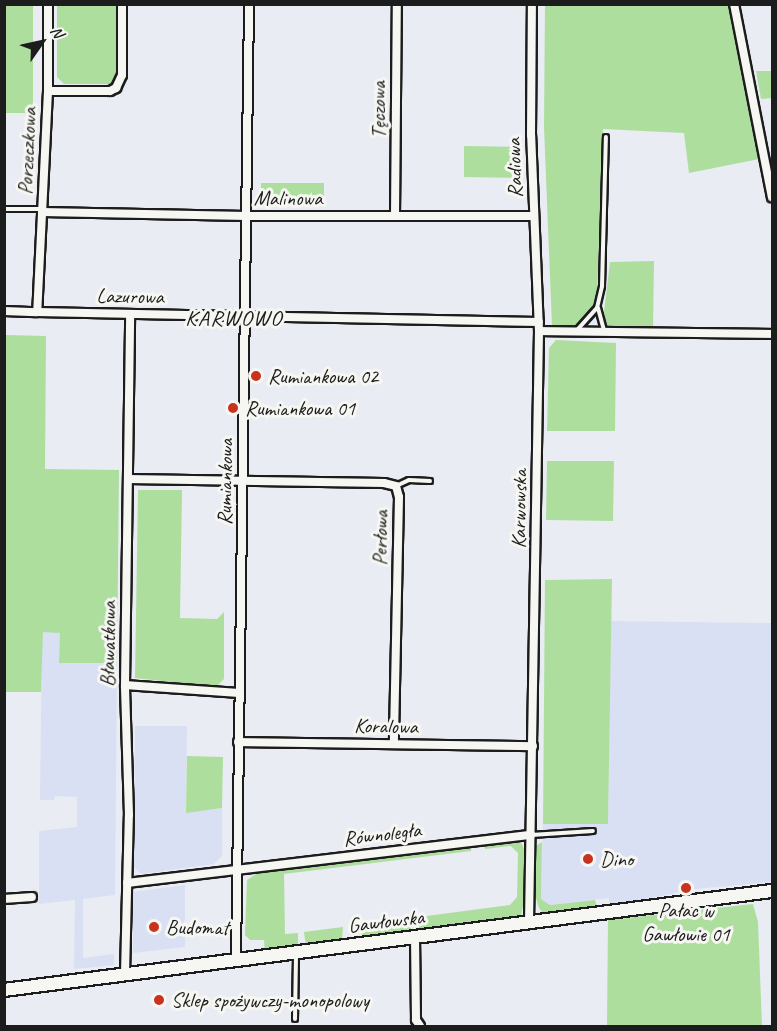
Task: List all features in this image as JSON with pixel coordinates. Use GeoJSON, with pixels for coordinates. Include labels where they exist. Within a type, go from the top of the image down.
{"type":"FeatureCollection","features":[{"type":"Feature","properties":{"kind":"street","name":"Porzeczkowa"},"geometry":{"type":"LineString","coordinates":[[42,210],[48,91],[48,4]]}},
{"type":"Feature","properties":{"kind":"street","name":"Porzeczkowa"},"geometry":{"type":"LineString","coordinates":[[48,91],[110,91],[116,88],[122,75],[122,4]]}},
{"type":"Feature","properties":{"kind":"street","name":"Rumiankowa"},"geometry":{"type":"LineString","coordinates":[[236,960],[249,4]]}},
{"type":"Feature","properties":{"kind":"street","name":"Tęczowa"},"geometry":{"type":"LineString","coordinates":[[395,215],[397,4]]}},
{"type":"Feature","properties":{"kind":"street","name":"Radiowa"},"geometry":{"type":"LineString","coordinates":[[532,4],[531,135],[539,326]]}},
{"type":"Feature","properties":{"kind":"street"},"geometry":{"type":"LineString","coordinates":[[734,4],[772,197]]}},
{"type":"Feature","properties":{"kind":"street","name":"Malinowa"},"geometry":{"type":"LineString","coordinates":[[42,210],[247,216],[534,216]]}},
{"type":"Feature","properties":{"kind":"street"},"geometry":{"type":"LineString","coordinates":[[37,312],[42,210]]}},
{"type":"Feature","properties":{"kind":"street","name":"Lazurowa"},"geometry":{"type":"LineString","coordinates":[[4,310],[246,315],[539,326]]}},
{"type":"Feature","properties":{"kind":"street","name":"Bławatkowa"},"geometry":{"type":"LineString","coordinates":[[125,974],[129,816],[125,685],[130,314]]}},
{"type":"Feature","properties":{"kind":"street"},"geometry":{"type":"LineString","coordinates":[[539,326],[576,332],[605,333],[772,334]]}},
{"type":"Feature","properties":{"kind":"street","name":"Karwowska"},"geometry":{"type":"LineString","coordinates":[[530,922],[539,326]]}},
{"type":"Feature","properties":{"kind":"street","name":"Perłowa"},"geometry":{"type":"LineString","coordinates":[[128,479],[384,483],[396,486],[399,497],[394,744]]}},
{"type":"Feature","properties":{"kind":"street"},"geometry":{"type":"LineString","coordinates":[[125,685],[239,693]]}},
{"type":"Feature","properties":{"kind":"street","name":"Koralowa"},"geometry":{"type":"LineString","coordinates":[[238,742],[533,746]]}},
{"type":"Feature","properties":{"kind":"street","name":"Równoległa"},"geometry":{"type":"LineString","coordinates":[[127,883],[531,835]]}},
{"type":"Feature","properties":{"kind":"street","name":"Gawłowska"},"geometry":{"type":"LineString","coordinates":[[4,990],[772,891]]}},
{"type":"Feature","properties":{"kind":"street"},"geometry":{"type":"LineString","coordinates":[[4,899],[32,897]]}},
{"type":"Feature","properties":{"kind":"street"},"geometry":{"type":"LineString","coordinates":[[415,937],[416,1020],[420,1026]]}},
{"type":"Feature","properties":{"kind":"lane"},"geometry":{"type":"LineString","coordinates":[[576,332],[597,308],[602,286],[606,137]]}},
{"type":"Feature","properties":{"kind":"lane"},"geometry":{"type":"LineString","coordinates":[[4,208],[42,210]]}},
{"type":"Feature","properties":{"kind":"lane"},"geometry":{"type":"LineString","coordinates":[[597,308],[605,333]]}},
{"type":"Feature","properties":{"kind":"lane"},"geometry":{"type":"LineString","coordinates":[[396,486],[409,480],[430,481]]}},
{"type":"Feature","properties":{"kind":"lane"},"geometry":{"type":"LineString","coordinates":[[531,835],[593,831]]}},
{"type":"Feature","properties":{"kind":"lane"},"geometry":{"type":"LineString","coordinates":[[295,1019],[296,952]]}},
{"type":"Feature","properties":{"kind":"shaded area"},"geometry":{"type":"Polygon","coordinates":[[[611,621],[772,623],[772,882],[694,889],[694,885],[681,886],[681,891],[667,895],[609,905],[609,898],[550,905],[541,899],[543,824],[608,824],[611,621]]]}},
{"type":"Feature","properties":{"kind":"shaded area"},"geometry":{"type":"Polygon","coordinates":[[[42,632],[60,632],[60,662],[117,663],[115,895],[83,899],[83,958],[114,954],[114,965],[74,969],[75,900],[39,904],[39,831],[77,827],[77,797],[55,796],[54,800],[40,800],[42,632]]]}},
{"type":"Feature","properties":{"kind":"shaded area"},"geometry":{"type":"Polygon","coordinates":[[[135,726],[187,726],[186,812],[222,808],[222,856],[214,864],[141,874],[134,867],[135,726]]]}},
{"type":"Feature","properties":{"kind":"shaded area"},"geometry":{"type":"Polygon","coordinates":[[[185,885],[185,947],[133,953],[133,892],[185,885]]]}},
{"type":"Feature","properties":{"kind":"green space"},"geometry":{"type":"Polygon","coordinates":[[[5,4],[33,5],[33,113],[5,113],[5,4]]]}},
{"type":"Feature","properties":{"kind":"green space"},"geometry":{"type":"Polygon","coordinates":[[[57,5],[118,5],[117,79],[112,84],[64,84],[57,77],[57,5]]]}},
{"type":"Feature","properties":{"kind":"green space"},"geometry":{"type":"Polygon","coordinates":[[[545,5],[729,5],[759,159],[689,173],[684,133],[603,129],[597,297],[591,309],[576,326],[552,326],[544,127],[545,5]]]}},
{"type":"Feature","properties":{"kind":"green space"},"geometry":{"type":"Polygon","coordinates":[[[756,71],[772,71],[772,98],[761,99],[756,71]]]}},
{"type":"Feature","properties":{"kind":"green space"},"geometry":{"type":"Polygon","coordinates":[[[464,146],[520,147],[520,178],[464,177],[464,146]]]}},
{"type":"Feature","properties":{"kind":"green space"},"geometry":{"type":"Polygon","coordinates":[[[261,183],[324,183],[324,206],[269,206],[261,197],[261,183]]]}},
{"type":"Feature","properties":{"kind":"green space"},"geometry":{"type":"Polygon","coordinates":[[[654,261],[653,327],[606,326],[604,312],[610,262],[654,261]]]}},
{"type":"Feature","properties":{"kind":"green space"},"geometry":{"type":"Polygon","coordinates":[[[5,335],[46,336],[45,469],[119,470],[117,663],[59,663],[60,633],[43,632],[41,692],[5,692],[5,335]]]}},
{"type":"Feature","properties":{"kind":"green space"},"geometry":{"type":"Polygon","coordinates":[[[556,340],[616,343],[615,431],[547,431],[549,348],[556,340]]]}},
{"type":"Feature","properties":{"kind":"green space"},"geometry":{"type":"Polygon","coordinates":[[[547,461],[614,461],[613,521],[546,520],[547,461]]]}},
{"type":"Feature","properties":{"kind":"green space"},"geometry":{"type":"Polygon","coordinates":[[[138,490],[182,490],[180,618],[217,619],[224,612],[224,679],[216,687],[135,678],[138,490]]]}},
{"type":"Feature","properties":{"kind":"green space"},"geometry":{"type":"Polygon","coordinates":[[[612,579],[608,824],[543,824],[545,580],[612,579]]]}},
{"type":"Feature","properties":{"kind":"green space"},"geometry":{"type":"Polygon","coordinates":[[[187,756],[223,757],[222,808],[186,813],[187,756]]]}},
{"type":"Feature","properties":{"kind":"green space"},"geometry":{"type":"Polygon","coordinates":[[[515,841],[522,844],[524,849],[525,897],[521,916],[419,931],[419,917],[510,905],[517,897],[518,853],[511,846],[485,849],[485,845],[515,841]]]}},
{"type":"Feature","properties":{"kind":"green space"},"geometry":{"type":"Polygon","coordinates":[[[542,842],[541,899],[550,905],[595,900],[597,907],[543,913],[535,895],[536,846],[542,842]]]}},
{"type":"Feature","properties":{"kind":"green space"},"geometry":{"type":"Polygon","coordinates":[[[471,847],[471,851],[284,874],[285,934],[298,933],[298,948],[265,953],[264,940],[250,940],[245,935],[247,880],[259,872],[471,847]]]}},
{"type":"Feature","properties":{"kind":"green space"},"geometry":{"type":"Polygon","coordinates":[[[753,904],[758,922],[762,1026],[607,1026],[608,920],[753,904]]]}},
{"type":"Feature","properties":{"kind":"green space"},"geometry":{"type":"Polygon","coordinates":[[[411,918],[411,932],[364,938],[362,934],[361,925],[411,918]]]}},
{"type":"Feature","properties":{"kind":"green space"},"geometry":{"type":"Polygon","coordinates":[[[343,927],[342,939],[337,943],[306,946],[304,932],[343,927]]]}},
{"type":"Feature","properties":{"kind":"place","name":"Rumiankowa 02"},"geometry":{"type":"Point","coordinates":[256,376]}},
{"type":"Feature","properties":{"kind":"place","name":"Rumiankowa 01"},"geometry":{"type":"Point","coordinates":[233,408]}},
{"type":"Feature","properties":{"kind":"place","name":"Dino"},"geometry":{"type":"Point","coordinates":[588,859]}},
{"type":"Feature","properties":{"kind":"place","name":"Pałac w Gawłowie 01"},"geometry":{"type":"Point","coordinates":[686,888]}},
{"type":"Feature","properties":{"kind":"place","name":"Budomat"},"geometry":{"type":"Point","coordinates":[154,927]}},
{"type":"Feature","properties":{"kind":"place","name":"Sklep spożywczy-monopolowy"},"geometry":{"type":"Point","coordinates":[159,1000]}},
{"type":"Feature","properties":{"kind":"district","name":"KARWOWO"},"geometry":{"type":"Point","coordinates":[234,319]}}]}
